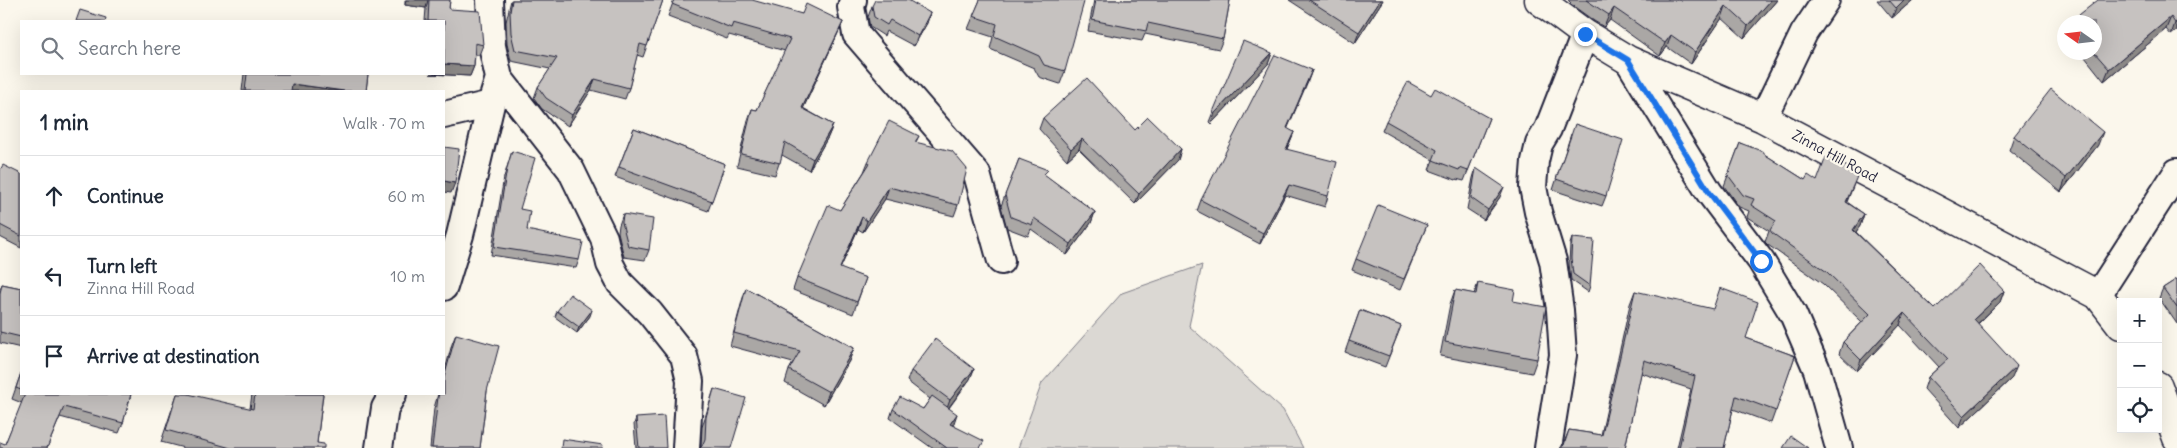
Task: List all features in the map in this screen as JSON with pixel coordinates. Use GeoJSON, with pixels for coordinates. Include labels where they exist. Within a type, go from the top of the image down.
{"type":"FeatureCollection","features":[{"type":"Feature","properties":{"kind":"street"},"geometry":{"type":"LineString","coordinates":[[490,0],[492,46],[499,78],[570,170],[604,238],[610,264],[620,284],[650,313],[684,356],[690,381],[686,448]]}},
{"type":"Feature","properties":{"kind":"street"},"geometry":{"type":"LineString","coordinates":[[852,0],[851,7],[856,34],[977,174],[1001,261]]}},
{"type":"Feature","properties":{"kind":"street","name":"Zinna Hill Road"},"geometry":{"type":"LineString","coordinates":[[1539,0],[1585,34],[1628,60],[1763,118],[2098,295],[2117,320]]}},
{"type":"Feature","properties":{"kind":"street"},"geometry":{"type":"LineString","coordinates":[[1763,118],[1804,33],[1826,0]]}},
{"type":"Feature","properties":{"kind":"street"},"geometry":{"type":"LineString","coordinates":[[1548,448],[1563,355],[1560,310],[1553,261],[1538,212],[1534,187],[1535,162],[1539,144],[1548,129],[1585,34]]}},
{"type":"Feature","properties":{"kind":"street"},"geometry":{"type":"LineString","coordinates":[[1628,60],[1709,192],[1761,261],[1793,314],[1817,370],[1839,448]]}},
{"type":"Feature","properties":{"kind":"street"},"geometry":{"type":"LineString","coordinates":[[445,284],[460,235],[499,78]]}},
{"type":"Feature","properties":{"kind":"street"},"geometry":{"type":"LineString","coordinates":[[445,115],[491,104]]}},
{"type":"Feature","properties":{"kind":"street"},"geometry":{"type":"LineString","coordinates":[[2098,295],[2177,172]]}},
{"type":"Feature","properties":{"kind":"street"},"geometry":{"type":"LineString","coordinates":[[2159,388],[2177,438]]}},
{"type":"Feature","properties":{"kind":"street"},"geometry":{"type":"LineString","coordinates":[[379,448],[385,408],[392,395]]}},
{"type":"Feature","properties":{"kind":"shaded area"},"geometry":{"type":"Polygon","coordinates":[[[1202,265],[1189,326],[1283,410],[1303,448],[1018,448],[1042,383],[1122,293],[1202,265]]]}},
{"type":"Feature","properties":{"kind":"building"},"geometry":{"type":"Polygon","coordinates":[[[429,0],[450,0],[449,9],[480,11],[483,45],[475,43],[474,66],[445,64],[445,20],[428,20],[429,0]]]}},
{"type":"Feature","properties":{"kind":"building"},"geometry":{"type":"Polygon","coordinates":[[[512,0],[663,0],[647,46],[640,44],[629,88],[595,79],[572,115],[546,98],[538,87],[557,58],[515,50],[511,33],[510,12],[512,0]]]}},
{"type":"Feature","properties":{"kind":"building"},"geometry":{"type":"Polygon","coordinates":[[[674,0],[752,0],[802,14],[806,4],[843,22],[802,108],[833,125],[813,159],[785,142],[780,163],[741,154],[752,109],[757,110],[790,39],[733,23],[731,28],[672,4],[674,0]]]}},
{"type":"Feature","properties":{"kind":"building"},"geometry":{"type":"Polygon","coordinates":[[[875,0],[908,0],[930,13],[918,36],[890,20],[887,25],[874,17],[872,6],[875,0]]]}},
{"type":"Feature","properties":{"kind":"building"},"geometry":{"type":"Polygon","coordinates":[[[980,0],[1079,0],[1084,2],[1065,71],[1044,65],[1039,56],[994,36],[997,24],[973,16],[980,0]]]}},
{"type":"Feature","properties":{"kind":"building"},"geometry":{"type":"Polygon","coordinates":[[[1096,0],[1230,0],[1223,39],[1148,23],[1146,31],[1092,20],[1096,0]]]}},
{"type":"Feature","properties":{"kind":"building"},"geometry":{"type":"Polygon","coordinates":[[[1309,0],[1380,0],[1359,32],[1309,0]]]}},
{"type":"Feature","properties":{"kind":"building"},"geometry":{"type":"Polygon","coordinates":[[[1586,0],[1771,0],[1748,26],[1726,6],[1695,52],[1671,35],[1665,43],[1614,8],[1609,15],[1586,0]]]}},
{"type":"Feature","properties":{"kind":"building"},"geometry":{"type":"Polygon","coordinates":[[[1889,0],[1904,0],[1896,8],[1889,0]]]}},
{"type":"Feature","properties":{"kind":"building"},"geometry":{"type":"Polygon","coordinates":[[[2098,0],[2177,0],[2177,22],[2175,23],[2171,17],[2109,69],[2101,60],[2102,15],[2079,15],[2098,0]]]}},
{"type":"Feature","properties":{"kind":"building"},"geometry":{"type":"Polygon","coordinates":[[[80,10],[106,18],[105,20],[76,20],[80,10]]]}},
{"type":"Feature","properties":{"kind":"building"},"geometry":{"type":"Polygon","coordinates":[[[1243,41],[1272,53],[1215,113],[1213,112],[1243,41]]]}},
{"type":"Feature","properties":{"kind":"building"},"geometry":{"type":"Polygon","coordinates":[[[1275,55],[1312,70],[1287,128],[1294,132],[1286,149],[1337,162],[1328,196],[1289,185],[1263,233],[1201,200],[1275,55]]]}},
{"type":"Feature","properties":{"kind":"building"},"geometry":{"type":"Polygon","coordinates":[[[247,75],[368,75],[366,90],[337,90],[292,84],[291,90],[245,90],[247,75]]]}},
{"type":"Feature","properties":{"kind":"building"},"geometry":{"type":"Polygon","coordinates":[[[1087,78],[1135,130],[1148,117],[1181,149],[1139,194],[1082,139],[1071,149],[1043,118],[1087,78]]]}},
{"type":"Feature","properties":{"kind":"building"},"geometry":{"type":"Polygon","coordinates":[[[1408,82],[1431,95],[1435,88],[1489,118],[1468,171],[1460,168],[1459,170],[1433,160],[1437,150],[1386,121],[1408,82]]]}},
{"type":"Feature","properties":{"kind":"building"},"geometry":{"type":"Polygon","coordinates":[[[2051,89],[2103,132],[2066,178],[2014,136],[2051,89]]]}},
{"type":"Feature","properties":{"kind":"building"},"geometry":{"type":"Polygon","coordinates":[[[889,121],[919,136],[915,142],[952,151],[967,169],[958,205],[889,187],[867,221],[862,217],[840,268],[866,278],[857,302],[797,278],[828,205],[840,210],[870,163],[868,162],[889,121]]]}},
{"type":"Feature","properties":{"kind":"building"},"geometry":{"type":"Polygon","coordinates":[[[1575,124],[1623,140],[1606,196],[1556,179],[1575,124]]]}},
{"type":"Feature","properties":{"kind":"building"},"geometry":{"type":"Polygon","coordinates":[[[634,128],[725,164],[712,201],[619,167],[634,128]]]}},
{"type":"Feature","properties":{"kind":"building"},"geometry":{"type":"Polygon","coordinates":[[[1740,143],[1764,152],[1764,154],[1805,180],[1808,175],[1817,181],[1826,157],[1859,172],[1846,202],[1864,214],[1853,230],[1935,309],[1980,265],[2004,291],[1974,319],[2017,366],[1964,416],[1928,377],[1948,359],[1904,313],[1861,360],[1843,342],[1870,314],[1827,272],[1772,233],[1770,230],[1776,221],[1751,205],[1754,199],[1743,195],[1728,175],[1740,143]]]}},
{"type":"Feature","properties":{"kind":"building"},"geometry":{"type":"Polygon","coordinates":[[[445,147],[459,149],[455,183],[445,181],[445,147]]]}},
{"type":"Feature","properties":{"kind":"building"},"geometry":{"type":"Polygon","coordinates":[[[512,151],[535,158],[520,209],[530,211],[527,230],[583,242],[579,260],[494,247],[507,168],[512,151]]]}},
{"type":"Feature","properties":{"kind":"building"},"geometry":{"type":"Polygon","coordinates":[[[1019,159],[1048,170],[1044,174],[1095,212],[1071,244],[1034,218],[1032,225],[1011,217],[1005,195],[1019,159]]]}},
{"type":"Feature","properties":{"kind":"building"},"geometry":{"type":"Polygon","coordinates":[[[3,165],[20,174],[20,235],[0,225],[0,170],[3,165]]]}},
{"type":"Feature","properties":{"kind":"building"},"geometry":{"type":"Polygon","coordinates":[[[1476,168],[1504,187],[1488,210],[1471,198],[1476,168]]]}},
{"type":"Feature","properties":{"kind":"building"},"geometry":{"type":"Polygon","coordinates":[[[1378,205],[1427,225],[1404,279],[1356,259],[1378,205]]]}},
{"type":"Feature","properties":{"kind":"building"},"geometry":{"type":"Polygon","coordinates":[[[623,214],[653,219],[649,250],[628,246],[622,222],[623,214]]]}},
{"type":"Feature","properties":{"kind":"building"},"geometry":{"type":"Polygon","coordinates":[[[1572,238],[1594,240],[1590,286],[1573,274],[1571,258],[1572,238]]]}},
{"type":"Feature","properties":{"kind":"building"},"geometry":{"type":"Polygon","coordinates":[[[2177,279],[2177,308],[2163,288],[2177,279]]]}},
{"type":"Feature","properties":{"kind":"building"},"geometry":{"type":"Polygon","coordinates":[[[1478,283],[1515,290],[1513,301],[1546,307],[1537,359],[1445,342],[1455,290],[1476,294],[1478,283]]]}},
{"type":"Feature","properties":{"kind":"building"},"geometry":{"type":"Polygon","coordinates":[[[2,284],[20,288],[20,337],[0,332],[0,293],[2,284]]]}},
{"type":"Feature","properties":{"kind":"building"},"geometry":{"type":"Polygon","coordinates":[[[746,288],[854,348],[829,392],[789,370],[800,351],[734,333],[746,288]]]}},
{"type":"Feature","properties":{"kind":"building"},"geometry":{"type":"Polygon","coordinates":[[[1720,288],[1758,302],[1746,338],[1795,356],[1776,411],[1736,396],[1724,448],[1679,448],[1695,376],[1644,360],[1625,448],[1560,448],[1564,445],[1569,430],[1602,435],[1635,291],[1713,309],[1720,288]]]}},
{"type":"Feature","properties":{"kind":"building"},"geometry":{"type":"Polygon","coordinates":[[[570,294],[592,310],[579,327],[557,311],[570,294]]]}},
{"type":"Feature","properties":{"kind":"building"},"geometry":{"type":"Polygon","coordinates":[[[1360,310],[1401,326],[1389,356],[1349,341],[1360,310]]]}},
{"type":"Feature","properties":{"kind":"building"},"geometry":{"type":"Polygon","coordinates":[[[456,334],[499,346],[487,391],[480,448],[432,448],[438,397],[439,395],[445,395],[445,374],[456,334]]]}},
{"type":"Feature","properties":{"kind":"building"},"geometry":{"type":"Polygon","coordinates":[[[935,339],[974,369],[950,400],[911,371],[935,339]]]}},
{"type":"Feature","properties":{"kind":"building"},"geometry":{"type":"Polygon","coordinates":[[[20,376],[20,390],[16,388],[20,376]]]}},
{"type":"Feature","properties":{"kind":"building"},"geometry":{"type":"Polygon","coordinates":[[[714,389],[746,398],[731,448],[700,448],[705,439],[706,417],[714,389]]]}},
{"type":"Feature","properties":{"kind":"building"},"geometry":{"type":"Polygon","coordinates":[[[25,395],[131,395],[123,423],[64,407],[47,448],[0,448],[0,442],[5,444],[25,395]]]}},
{"type":"Feature","properties":{"kind":"building"},"geometry":{"type":"Polygon","coordinates":[[[177,395],[192,395],[253,409],[255,395],[323,395],[317,443],[324,444],[324,448],[231,448],[166,430],[177,395]]]}},
{"type":"Feature","properties":{"kind":"building"},"geometry":{"type":"Polygon","coordinates":[[[932,396],[957,414],[950,424],[984,441],[980,448],[947,448],[893,409],[900,397],[923,409],[932,396]]]}},
{"type":"Feature","properties":{"kind":"building"},"geometry":{"type":"Polygon","coordinates":[[[664,416],[666,448],[639,448],[636,418],[664,416]]]}},
{"type":"Feature","properties":{"kind":"building"},"geometry":{"type":"Polygon","coordinates":[[[1791,436],[1808,448],[1783,448],[1791,436]]]}},
{"type":"Feature","properties":{"kind":"building"},"geometry":{"type":"Polygon","coordinates":[[[562,439],[603,445],[602,448],[561,448],[562,439]]]}},
{"type":"Feature","properties":{"kind":"route"},"geometry":{"type":"LineString","coordinates":[[1585,34],[1628,60],[1709,192],[1761,261]]}}]}
